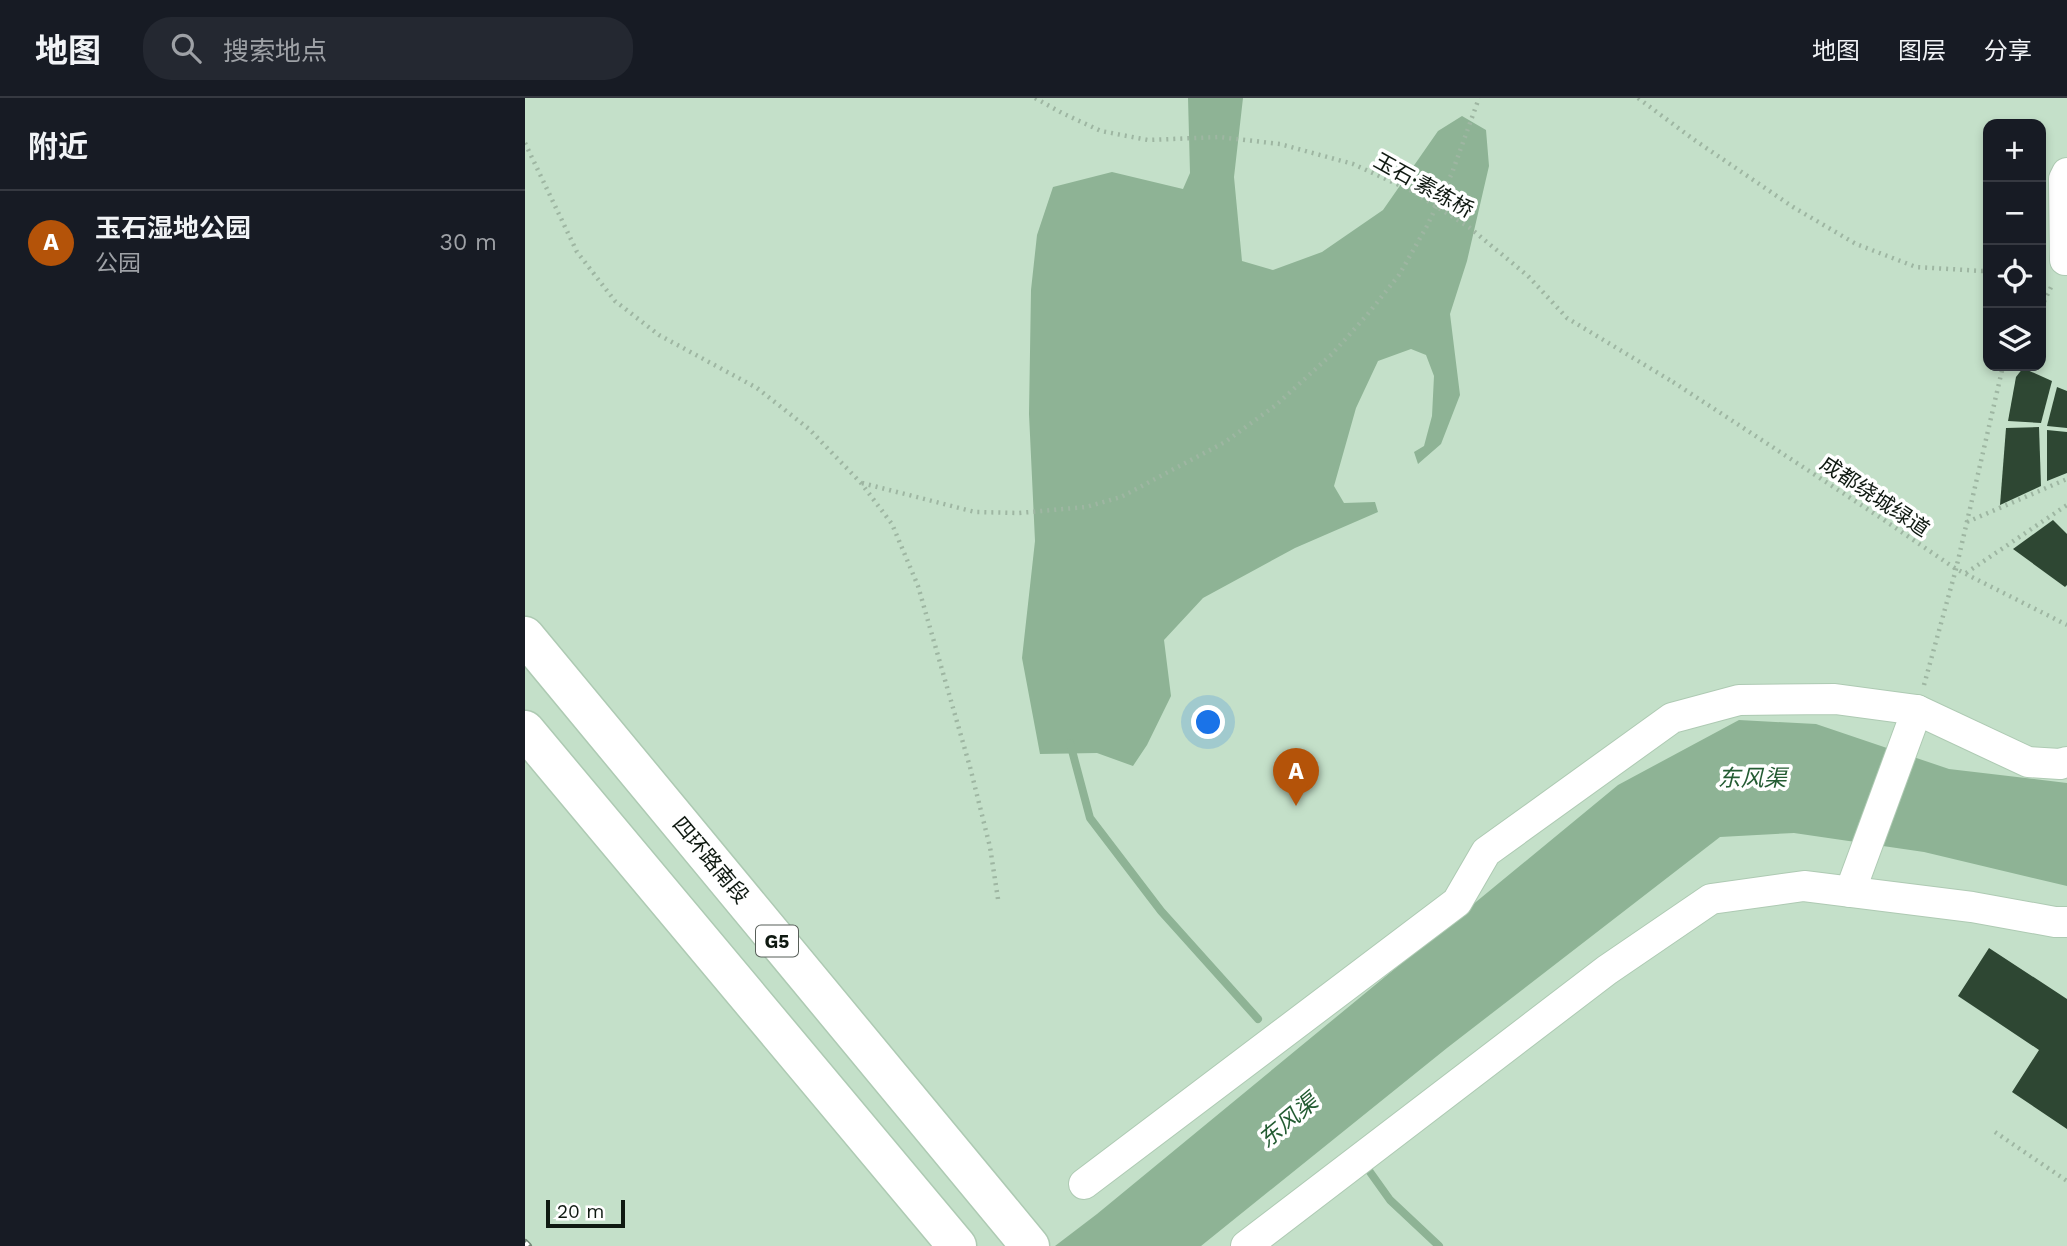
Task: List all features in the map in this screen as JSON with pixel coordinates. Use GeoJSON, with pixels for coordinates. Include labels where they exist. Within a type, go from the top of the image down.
{"type":"FeatureCollection","features":[{"type":"Feature","properties":{"kind":"highway","name":"四环路南段"},"geometry":{"type":"LineString","coordinates":[[525,636],[1030,1246]]}},
{"type":"Feature","properties":{"kind":"highway"},"geometry":{"type":"LineString","coordinates":[[525,730],[957,1246]]}},
{"type":"Feature","properties":{"kind":"lane"},"geometry":{"type":"LineString","coordinates":[[2065,260],[2064,178],[2067,173]]}},
{"type":"Feature","properties":{"kind":"lane"},"geometry":{"type":"LineString","coordinates":[[1083,1184],[1457,902],[1486,852],[1672,718],[1739,700],[1835,699],[1917,709],[2028,762],[2067,762]]}},
{"type":"Feature","properties":{"kind":"lane"},"geometry":{"type":"LineString","coordinates":[[1850,892],[1917,709]]}},
{"type":"Feature","properties":{"kind":"lane"},"geometry":{"type":"LineString","coordinates":[[1246,1246],[1607,970],[1711,898],[1804,886],[2067,922]]}},
{"type":"Feature","properties":{"kind":"path","name":"玉石·素练桥"},"geometry":{"type":"LineString","coordinates":[[1035,98],[1101,131],[1148,139],[1219,137],[1280,144],[1353,164],[1412,191],[1470,228],[1528,276],[1567,318],[1673,382]]}},
{"type":"Feature","properties":{"kind":"path"},"geometry":{"type":"LineString","coordinates":[[1638,98],[1692,139],[1793,207],[1856,244],[1916,267],[1983,271]]}},
{"type":"Feature","properties":{"kind":"path"},"geometry":{"type":"LineString","coordinates":[[861,483],[975,512],[1019,513],[1086,507],[1121,497],[1225,442],[1276,405],[1332,354],[1399,275],[1427,226],[1452,173],[1479,99]]}},
{"type":"Feature","properties":{"kind":"path"},"geometry":{"type":"LineString","coordinates":[[525,143],[577,251],[615,301],[659,335],[757,388],[809,429],[861,483],[892,524],[918,586],[970,767],[990,847],[998,899]]}},
{"type":"Feature","properties":{"kind":"path"},"geometry":{"type":"LineString","coordinates":[[1917,709],[1956,569],[2002,371]]}},
{"type":"Feature","properties":{"kind":"path","name":"成都绕城绿道"},"geometry":{"type":"LineString","coordinates":[[1673,382],[1956,569],[2067,625]]}},
{"type":"Feature","properties":{"kind":"path"},"geometry":{"type":"LineString","coordinates":[[1967,522],[2067,479]]}},
{"type":"Feature","properties":{"kind":"path"},"geometry":{"type":"LineString","coordinates":[[1965,573],[2067,505]]}},
{"type":"Feature","properties":{"kind":"path"},"geometry":{"type":"LineString","coordinates":[[1994,1132],[2067,1181]]}},
{"type":"Feature","properties":{"kind":"shaded area"},"geometry":{"type":"Polygon","coordinates":[[[525,98],[2067,98],[2067,1246],[525,1246],[525,98]]]}},
{"type":"Feature","properties":{"kind":"water"},"geometry":{"type":"Polygon","coordinates":[[[1188,98],[1243,98],[1234,177],[1242,261],[1273,270],[1322,252],[1383,210],[1438,131],[1462,116],[1486,130],[1489,166],[1467,261],[1450,314],[1460,395],[1441,444],[1418,464],[1414,452],[1424,446],[1432,416],[1434,376],[1426,355],[1411,349],[1378,361],[1356,408],[1334,486],[1344,503],[1375,502],[1378,512],[1295,548],[1203,598],[1164,640],[1171,696],[1147,745],[1133,766],[1097,753],[1040,754],[1022,658],[1035,541],[1029,414],[1031,290],[1037,235],[1053,187],[1112,172],[1183,189],[1190,173],[1188,98]]]}},
{"type":"Feature","properties":{"kind":"water","name":"东风渠"},"geometry":{"type":"Polygon","coordinates":[[[1739,720],[1816,724],[1949,769],[2067,783],[2067,886],[1924,852],[1794,833],[1720,837],[1447,1048],[1201,1246],[1055,1246],[1618,785],[1739,720]]]}},
{"type":"Feature","properties":{"kind":"building"},"geometry":{"type":"Polygon","coordinates":[[[2021,371],[2030,371],[2052,381],[2041,423],[2008,421],[2016,377],[2021,371]]]}},
{"type":"Feature","properties":{"kind":"building"},"geometry":{"type":"Polygon","coordinates":[[[2057,387],[2067,391],[2067,428],[2047,426],[2057,387]]]}},
{"type":"Feature","properties":{"kind":"building"},"geometry":{"type":"Polygon","coordinates":[[[2039,427],[2041,486],[2000,505],[2006,428],[2039,427]]]}},
{"type":"Feature","properties":{"kind":"building"},"geometry":{"type":"Polygon","coordinates":[[[2047,430],[2067,432],[2067,473],[2047,481],[2047,430]]]}},
{"type":"Feature","properties":{"kind":"building"},"geometry":{"type":"Polygon","coordinates":[[[2053,520],[2067,534],[2065,587],[2013,549],[2053,520]]]}},
{"type":"Feature","properties":{"kind":"building"},"geometry":{"type":"Polygon","coordinates":[[[1989,948],[2067,999],[2067,1129],[2012,1092],[2039,1050],[1958,996],[1989,948]]]}},
{"type":"Feature","properties":{"kind":"waterway"},"geometry":{"type":"LineString","coordinates":[[1070,743],[1090,818],[1161,911],[1258,1019]]}},
{"type":"Feature","properties":{"kind":"waterway"},"geometry":{"type":"LineString","coordinates":[[1370,1172],[1390,1200],[1439,1246]]}},
{"type":"Feature","properties":{"kind":"railway"},"geometry":{"type":"LineString","coordinates":[[525,1243],[528,1246]]}},
{"type":"Feature","properties":{"kind":"place","name":"玉石湿地公园"},"geometry":{"type":"Point","coordinates":[1296,806]}}]}
